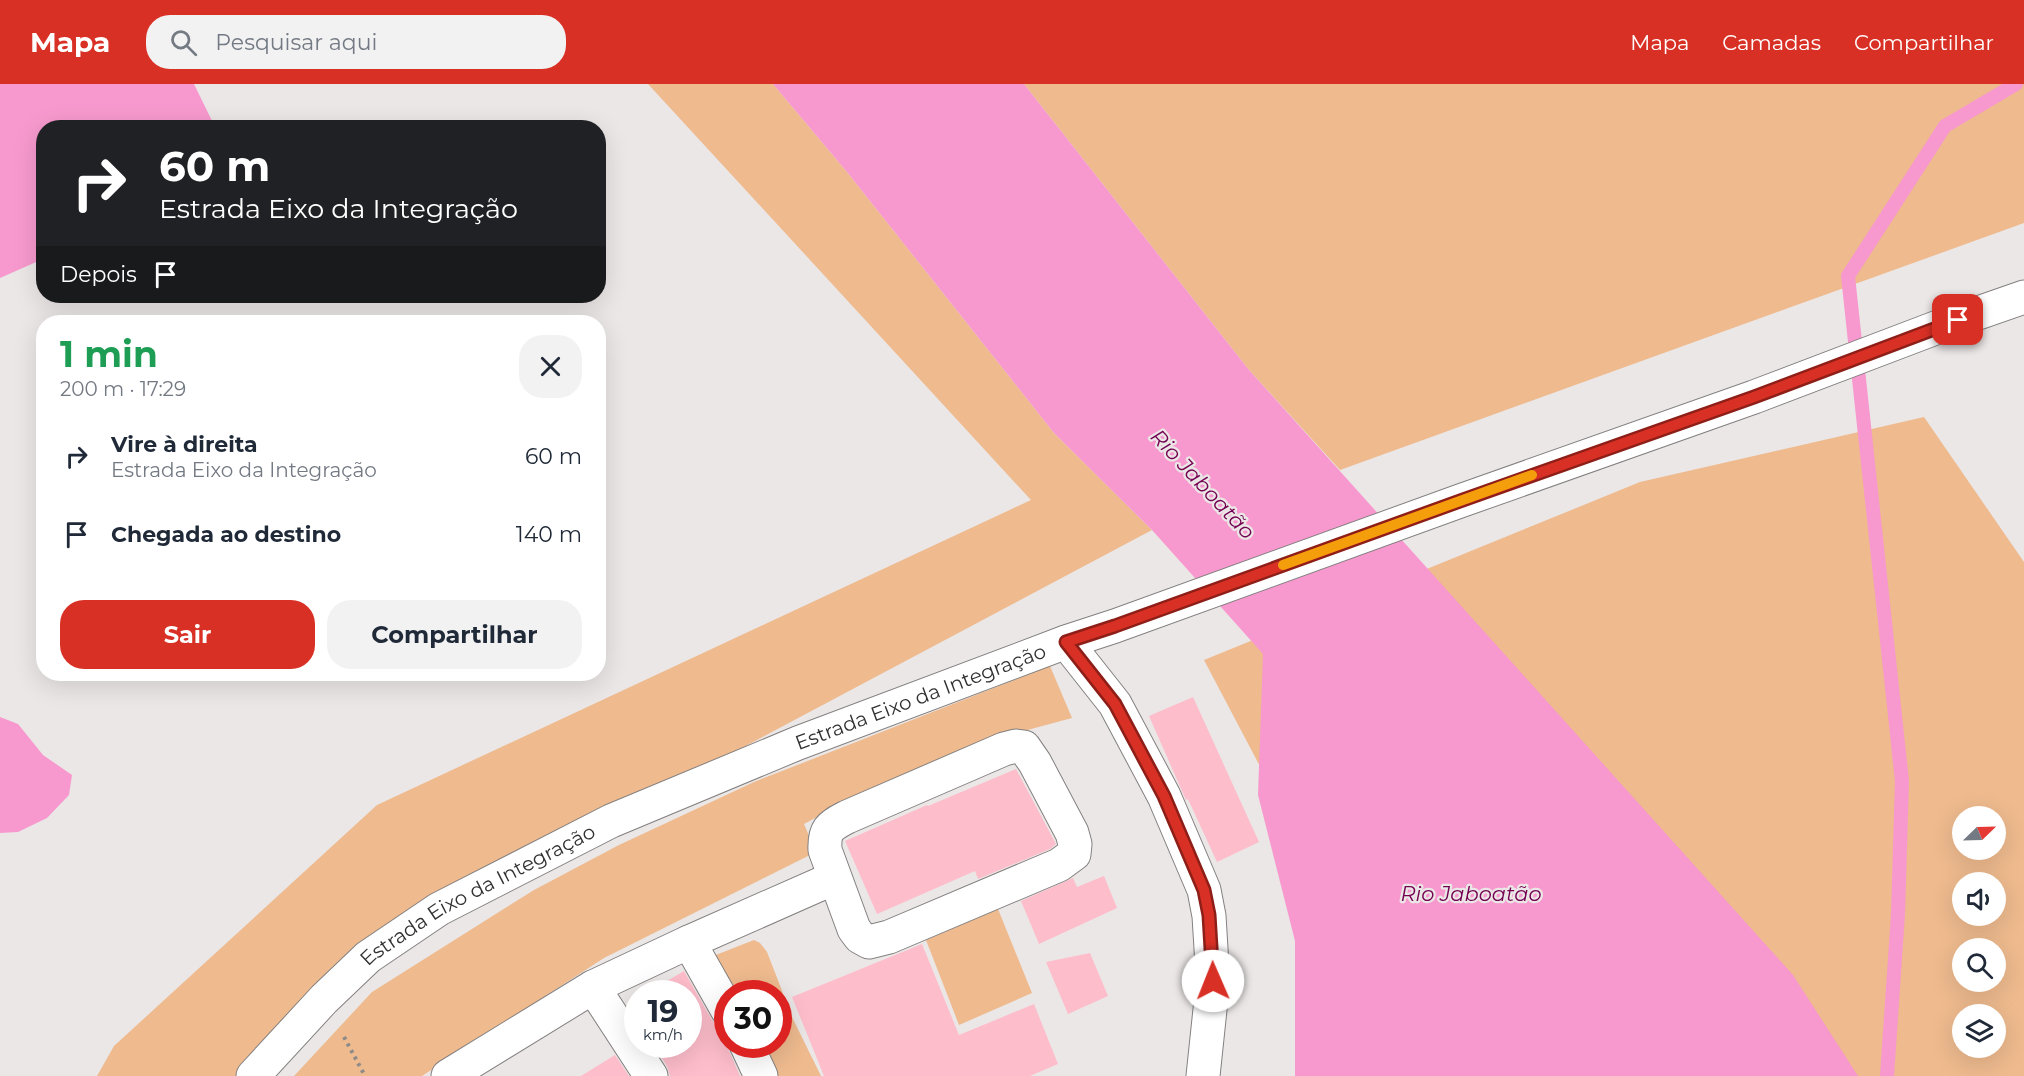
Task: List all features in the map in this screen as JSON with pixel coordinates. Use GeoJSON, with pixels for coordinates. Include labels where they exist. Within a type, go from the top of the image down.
{"type":"FeatureCollection","features":[{"type":"Feature","properties":{"kind":"main road","name":"Estrada Eixo da Integração"},"geometry":{"type":"LineString","coordinates":[[253,1076],[324,999],[368,957],[439,909],[611,821],[798,743],[1066,642],[1754,397],[1938,327],[2022,300]]}},
{"type":"Feature","properties":{"kind":"main road"},"geometry":{"type":"LineString","coordinates":[[1066,642],[1115,704],[1164,796],[1204,890],[1209,915],[1213,981],[1203,1076]]}},
{"type":"Feature","properties":{"kind":"main road"},"geometry":{"type":"LineString","coordinates":[[1016,746],[1024,747],[1035,763],[1072,833],[1075,844],[1074,854],[1059,865],[889,937],[869,942],[860,937],[854,929],[834,878],[824,839],[827,830],[835,823],[1004,749],[1016,746]]}},
{"type":"Feature","properties":{"kind":"main road"},"geometry":{"type":"LineString","coordinates":[[448,1076],[593,987],[834,878]]}},
{"type":"Feature","properties":{"kind":"main road"},"geometry":{"type":"LineString","coordinates":[[689,942],[714,986]]}},
{"type":"Feature","properties":{"kind":"main road"},"geometry":{"type":"LineString","coordinates":[[593,987],[651,1076]]}},
{"type":"Feature","properties":{"kind":"main road"},"geometry":{"type":"LineString","coordinates":[[753,1058],[761,1076]]}},
{"type":"Feature","properties":{"kind":"path"},"geometry":{"type":"LineString","coordinates":[[343,1035],[365,1076]]}},
{"type":"Feature","properties":{"kind":"shaded area"},"geometry":{"type":"Polygon","coordinates":[[[648,84],[773,84],[847,172],[1054,433],[1152,530],[439,909],[253,1076],[97,1076],[114,1046],[377,805],[1031,500],[648,84]]]}},
{"type":"Feature","properties":{"kind":"shaded area"},"geometry":{"type":"Polygon","coordinates":[[[1024,84],[2024,84],[2024,223],[1340,470],[1249,370],[1024,84]]]}},
{"type":"Feature","properties":{"kind":"shaded area"},"geometry":{"type":"Polygon","coordinates":[[[1924,417],[2024,562],[2024,1076],[1423,1076],[1204,660],[1640,482],[1924,417]]]}},
{"type":"Feature","properties":{"kind":"shaded area"},"geometry":{"type":"Polygon","coordinates":[[[1050,666],[1072,718],[1020,732],[867,790],[804,824],[816,852],[604,958],[422,1076],[294,1076],[372,992],[534,890],[619,845],[754,782],[1050,666]]]}},
{"type":"Feature","properties":{"kind":"shaded area"},"geometry":{"type":"Polygon","coordinates":[[[998,909],[1032,993],[959,1025],[926,940],[998,909]]]}},
{"type":"Feature","properties":{"kind":"shaded area"},"geometry":{"type":"Polygon","coordinates":[[[754,940],[760,943],[767,952],[778,980],[718,980],[703,960],[754,940]]]}},
{"type":"Feature","properties":{"kind":"shaded area"},"geometry":{"type":"Polygon","coordinates":[[[792,1016],[821,1076],[766,1076],[757,1058],[792,1058],[792,1016]]]}},
{"type":"Feature","properties":{"kind":"water"},"geometry":{"type":"Polygon","coordinates":[[[0,84],[194,84],[212,120],[36,120],[36,262],[0,278],[0,84]]]}},
{"type":"Feature","properties":{"kind":"water","name":"Rio Jaboatão"},"geometry":{"type":"Polygon","coordinates":[[[773,84],[1024,84],[1249,370],[1793,975],[1858,1076],[1295,1076],[1295,941],[1258,795],[1263,654],[1152,530],[1054,433],[847,172],[773,84]]]}},
{"type":"Feature","properties":{"kind":"water"},"geometry":{"type":"Polygon","coordinates":[[[0,717],[18,724],[43,755],[72,775],[69,795],[47,818],[18,832],[0,833],[0,717]]]}},
{"type":"Feature","properties":{"kind":"building"},"geometry":{"type":"Polygon","coordinates":[[[1193,697],[1259,842],[1217,862],[1188,799],[1186,800],[1149,716],[1193,697]]]}},
{"type":"Feature","properties":{"kind":"building"},"geometry":{"type":"Polygon","coordinates":[[[1016,769],[1056,844],[1050,849],[978,879],[975,871],[877,914],[845,841],[1016,769]]]}},
{"type":"Feature","properties":{"kind":"building"},"geometry":{"type":"Polygon","coordinates":[[[1104,876],[1117,908],[1039,944],[1021,901],[1073,878],[1077,887],[1104,876]]]}},
{"type":"Feature","properties":{"kind":"building"},"geometry":{"type":"Polygon","coordinates":[[[922,944],[959,1035],[1034,1004],[1058,1064],[1030,1076],[824,1076],[792,997],[922,944]]]}},
{"type":"Feature","properties":{"kind":"building"},"geometry":{"type":"Polygon","coordinates":[[[1090,953],[1108,996],[1068,1014],[1046,962],[1090,953]]]}},
{"type":"Feature","properties":{"kind":"building"},"geometry":{"type":"Polygon","coordinates":[[[684,971],[689,980],[669,980],[684,971]]]}},
{"type":"Feature","properties":{"kind":"building"},"geometry":{"type":"Polygon","coordinates":[[[702,1002],[714,1022],[714,1058],[732,1058],[740,1076],[670,1076],[662,1058],[702,1058],[702,1002]]]}},
{"type":"Feature","properties":{"kind":"building"},"geometry":{"type":"Polygon","coordinates":[[[615,1055],[629,1076],[581,1076],[615,1055]]]}},
{"type":"Feature","properties":{"kind":"waterway"},"geometry":{"type":"LineString","coordinates":[[1887,1076],[1898,914],[1902,781],[1848,276],[1945,126],[2016,84]]}},
{"type":"Feature","properties":{"kind":"slow traffic"},"geometry":{"type":"LineString","coordinates":[[1283,565],[1532,475]]}},
{"type":"Feature","properties":{"kind":"route"},"geometry":{"type":"LineString","coordinates":[[1213,981],[1209,915],[1204,890],[1164,796],[1115,704],[1066,642],[1754,397],[1958,320]]}}]}
